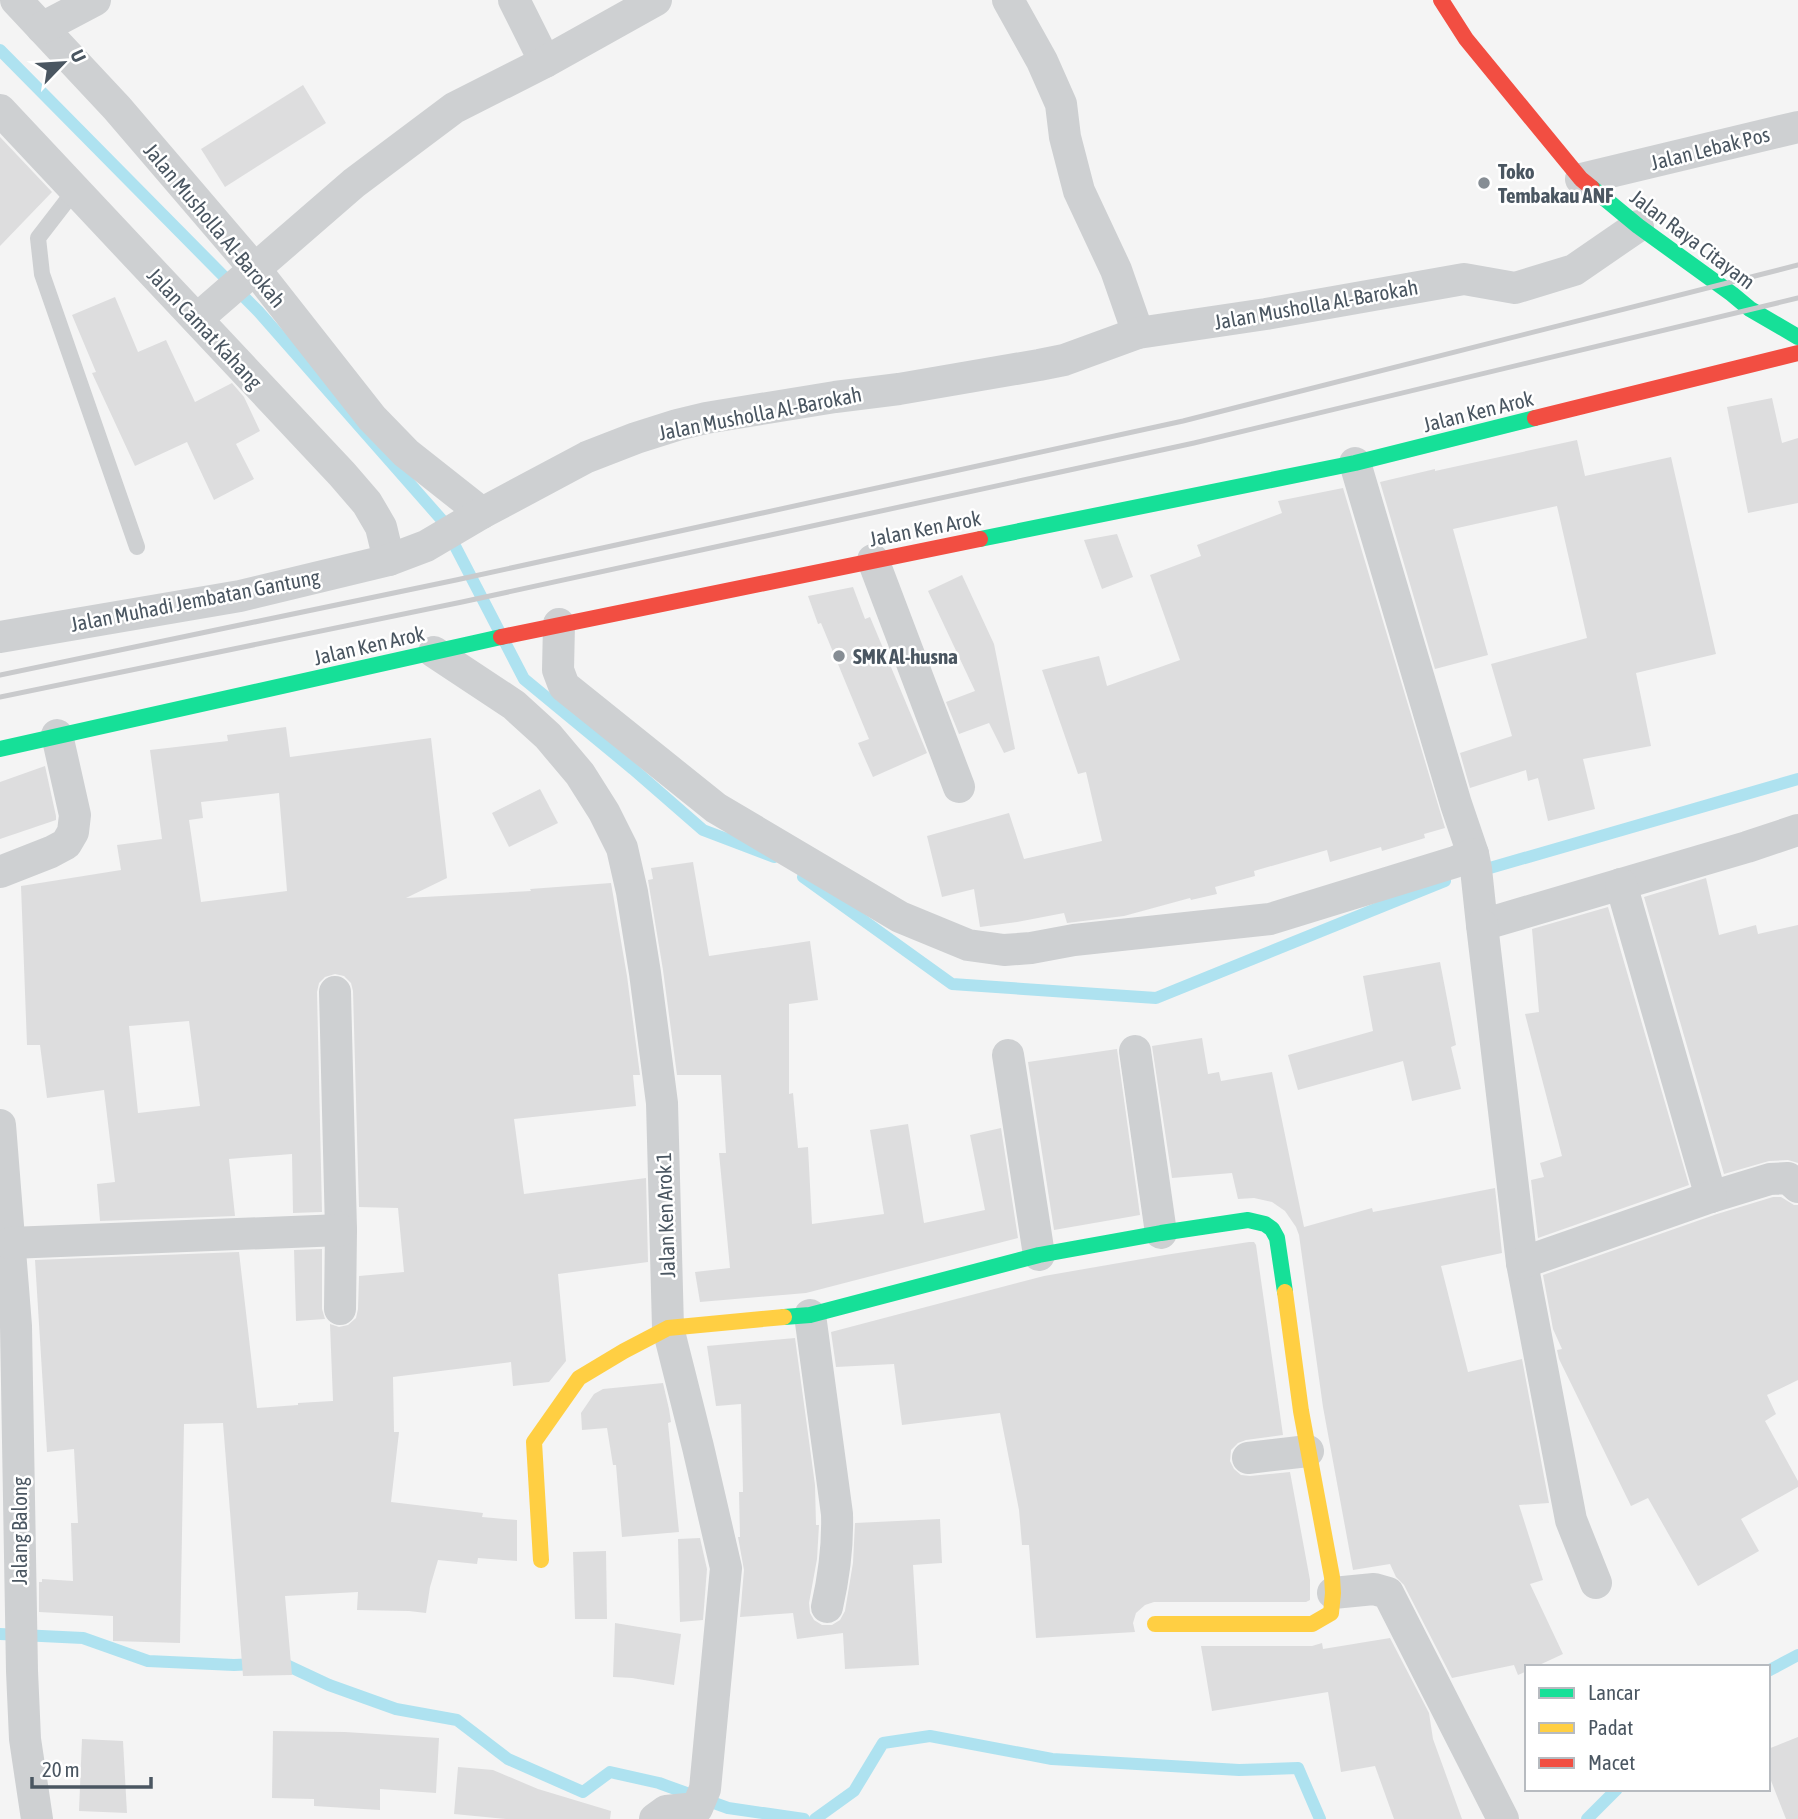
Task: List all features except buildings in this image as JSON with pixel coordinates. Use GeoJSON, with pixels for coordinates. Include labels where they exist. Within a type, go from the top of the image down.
{"type":"FeatureCollection","features":[{"type":"Feature","properties":{"kind":"street","name":"Jalan Musholla Al-Barokah"},"geometry":{"type":"LineString","coordinates":[[16,0],[117,108],[248,274],[372,418],[476,517],[587,457],[677,425],[1039,365],[1064,360],[1138,333],[1266,314],[1464,279],[1515,288],[1574,270],[1638,226]]}},
{"type":"Feature","properties":{"kind":"street"},"geometry":{"type":"LineString","coordinates":[[43,28],[96,0]]}},
{"type":"Feature","properties":{"kind":"street"},"geometry":{"type":"LineString","coordinates":[[514,0],[545,62]]}},
{"type":"Feature","properties":{"kind":"street"},"geometry":{"type":"LineString","coordinates":[[199,317],[354,183],[454,107],[545,62],[656,0]]}},
{"type":"Feature","properties":{"kind":"street"},"geometry":{"type":"LineString","coordinates":[[1008,0],[1042,61],[1061,104],[1065,138],[1080,191],[1116,270],[1138,333]]}},
{"type":"Feature","properties":{"kind":"street","name":"Jalan Raya Citayam"},"geometry":{"type":"LineString","coordinates":[[1441,0],[1466,39],[1581,179],[1638,226],[1750,309],[1798,337]]}},
{"type":"Feature","properties":{"kind":"street","name":"Jalan Camat Kahang"},"geometry":{"type":"LineString","coordinates":[[0,110],[199,317],[342,474],[367,503],[381,527],[389,560]]}},
{"type":"Feature","properties":{"kind":"street","name":"Jalan Lebak Pos"},"geometry":{"type":"LineString","coordinates":[[1581,179],[1798,127]]}},
{"type":"Feature","properties":{"kind":"street","name":"Jalan Ken Arok"},"geometry":{"type":"LineString","coordinates":[[0,749],[553,626],[1355,463],[1798,353]]}},
{"type":"Feature","properties":{"kind":"street"},"geometry":{"type":"LineString","coordinates":[[1355,463],[1474,862],[1522,1263],[1571,1520],[1597,1583]]}},
{"type":"Feature","properties":{"kind":"street","name":"Jalan Muhadi Jembatan Gantung"},"geometry":{"type":"LineString","coordinates":[[0,637],[240,596],[389,560],[426,546],[476,517]]}},
{"type":"Feature","properties":{"kind":"street"},"geometry":{"type":"LineString","coordinates":[[873,560],[959,787]]}},
{"type":"Feature","properties":{"kind":"street"},"geometry":{"type":"LineString","coordinates":[[553,626],[558,670],[564,686],[716,808],[900,917],[968,945],[1004,950],[1270,919],[1455,862],[1474,862]]}},
{"type":"Feature","properties":{"kind":"street","name":"Jalan Ken Arok 1"},"geometry":{"type":"LineString","coordinates":[[434,652],[514,705],[548,736],[580,774],[604,812],[622,848],[632,892],[662,1102],[668,1328],[726,1567],[701,1798],[666,1811],[655,1819]]}},
{"type":"Feature","properties":{"kind":"street"},"geometry":{"type":"LineString","coordinates":[[0,872],[51,852],[65,844],[74,832],[75,815],[57,735]]}},
{"type":"Feature","properties":{"kind":"street"},"geometry":{"type":"LineString","coordinates":[[1482,919],[1621,884],[1798,830]]}},
{"type":"Feature","properties":{"kind":"street"},"geometry":{"type":"LineString","coordinates":[[1621,884],[1711,1198]]}},
{"type":"Feature","properties":{"kind":"street"},"geometry":{"type":"LineString","coordinates":[[335,992],[341,1230],[340,1309]]}},
{"type":"Feature","properties":{"kind":"street"},"geometry":{"type":"LineString","coordinates":[[1135,1051],[1161,1233]]}},
{"type":"Feature","properties":{"kind":"street"},"geometry":{"type":"LineString","coordinates":[[1007,1055],[1038,1255]]}},
{"type":"Feature","properties":{"kind":"street","name":"Jalang Balong"},"geometry":{"type":"LineString","coordinates":[[0,1125],[16,1326],[19,1601],[25,1738],[37,1819]]}},
{"type":"Feature","properties":{"kind":"street"},"geometry":{"type":"LineString","coordinates":[[1522,1263],[1770,1179],[1788,1178],[1798,1187]]}},
{"type":"Feature","properties":{"kind":"street"},"geometry":{"type":"LineString","coordinates":[[541,1560],[534,1442],[579,1378],[668,1328],[810,1315],[1038,1255],[1161,1233],[1260,1220],[1270,1226],[1277,1238],[1308,1451],[1332,1577],[1331,1613],[1312,1624],[1154,1624]]}},
{"type":"Feature","properties":{"kind":"street"},"geometry":{"type":"LineString","coordinates":[[10,1242],[341,1230]]}},
{"type":"Feature","properties":{"kind":"street"},"geometry":{"type":"LineString","coordinates":[[810,1315],[838,1514],[838,1543],[827,1607]]}},
{"type":"Feature","properties":{"kind":"street"},"geometry":{"type":"LineString","coordinates":[[1248,1458],[1308,1451]]}},
{"type":"Feature","properties":{"kind":"street"},"geometry":{"type":"LineString","coordinates":[[1333,1593],[1374,1589],[1388,1593],[1503,1819]]}},
{"type":"Feature","properties":{"kind":"lane"},"geometry":{"type":"LineString","coordinates":[[75,190],[38,238],[42,274],[137,547]]}},
{"type":"Feature","properties":{"kind":"waterway"},"geometry":{"type":"LineString","coordinates":[[0,50],[258,311],[441,519],[524,679],[703,830],[774,857]]}},
{"type":"Feature","properties":{"kind":"waterway"},"geometry":{"type":"LineString","coordinates":[[1476,872],[1798,779]]}},
{"type":"Feature","properties":{"kind":"waterway"},"geometry":{"type":"LineString","coordinates":[[803,877],[952,984],[1156,998],[1445,881]]}},
{"type":"Feature","properties":{"kind":"waterway"},"geometry":{"type":"LineString","coordinates":[[0,1634],[83,1638],[148,1661],[258,1664]]}},
{"type":"Feature","properties":{"kind":"waterway"},"geometry":{"type":"LineString","coordinates":[[1770,1670],[1798,1655]]}},
{"type":"Feature","properties":{"kind":"waterway"},"geometry":{"type":"LineString","coordinates":[[276,1663],[282,1663],[329,1685],[396,1709],[457,1720],[508,1759],[583,1792],[610,1772],[659,1783],[728,1808],[804,1819]]}},
{"type":"Feature","properties":{"kind":"waterway"},"geometry":{"type":"LineString","coordinates":[[815,1819],[854,1791],[883,1743],[930,1736],[1052,1759],[1239,1770],[1298,1768],[1320,1819]]}},
{"type":"Feature","properties":{"kind":"waterway"},"geometry":{"type":"LineString","coordinates":[[1587,1819],[1615,1791]]}},
{"type":"Feature","properties":{"kind":"railway"},"geometry":{"type":"LineString","coordinates":[[0,675],[456,580],[1183,421],[1798,265]]}},
{"type":"Feature","properties":{"kind":"railway"},"geometry":{"type":"LineString","coordinates":[[0,697],[462,602],[1194,443],[1798,298]]}},
{"type":"Feature","properties":{"kind":"traffic: fast"},"geometry":{"type":"LineString","coordinates":[[1592,188],[1638,226],[1750,309],[1798,337]]}},
{"type":"Feature","properties":{"kind":"traffic: fast"},"geometry":{"type":"LineString","coordinates":[[980,539],[1355,463],[1535,418]]}},
{"type":"Feature","properties":{"kind":"traffic: fast"},"geometry":{"type":"LineString","coordinates":[[0,749],[501,637]]}},
{"type":"Feature","properties":{"kind":"traffic: fast"},"geometry":{"type":"LineString","coordinates":[[784,1317],[810,1315],[1039,1255],[1248,1220],[1265,1224],[1277,1238],[1285,1292]]}},
{"type":"Feature","properties":{"kind":"traffic: slow"},"geometry":{"type":"LineString","coordinates":[[1155,1624],[1312,1624],[1331,1613],[1332,1577],[1301,1411],[1285,1292]]}},
{"type":"Feature","properties":{"kind":"traffic: slow"},"geometry":{"type":"LineString","coordinates":[[541,1560],[534,1442],[579,1378],[668,1328],[784,1317]]}},
{"type":"Feature","properties":{"kind":"traffic: jam"},"geometry":{"type":"LineString","coordinates":[[1441,0],[1466,39],[1581,179],[1592,188]]}},
{"type":"Feature","properties":{"kind":"traffic: jam"},"geometry":{"type":"LineString","coordinates":[[1535,418],[1798,353]]}},
{"type":"Feature","properties":{"kind":"traffic: jam"},"geometry":{"type":"LineString","coordinates":[[501,637],[980,539]]}},
{"type":"Feature","properties":{"kind":"place","name":"Toko Tembakau ANF"},"geometry":{"type":"Point","coordinates":[1484,183]}},
{"type":"Feature","properties":{"kind":"place","name":"SMK Al-husna"},"geometry":{"type":"Point","coordinates":[839,656]}}]}
